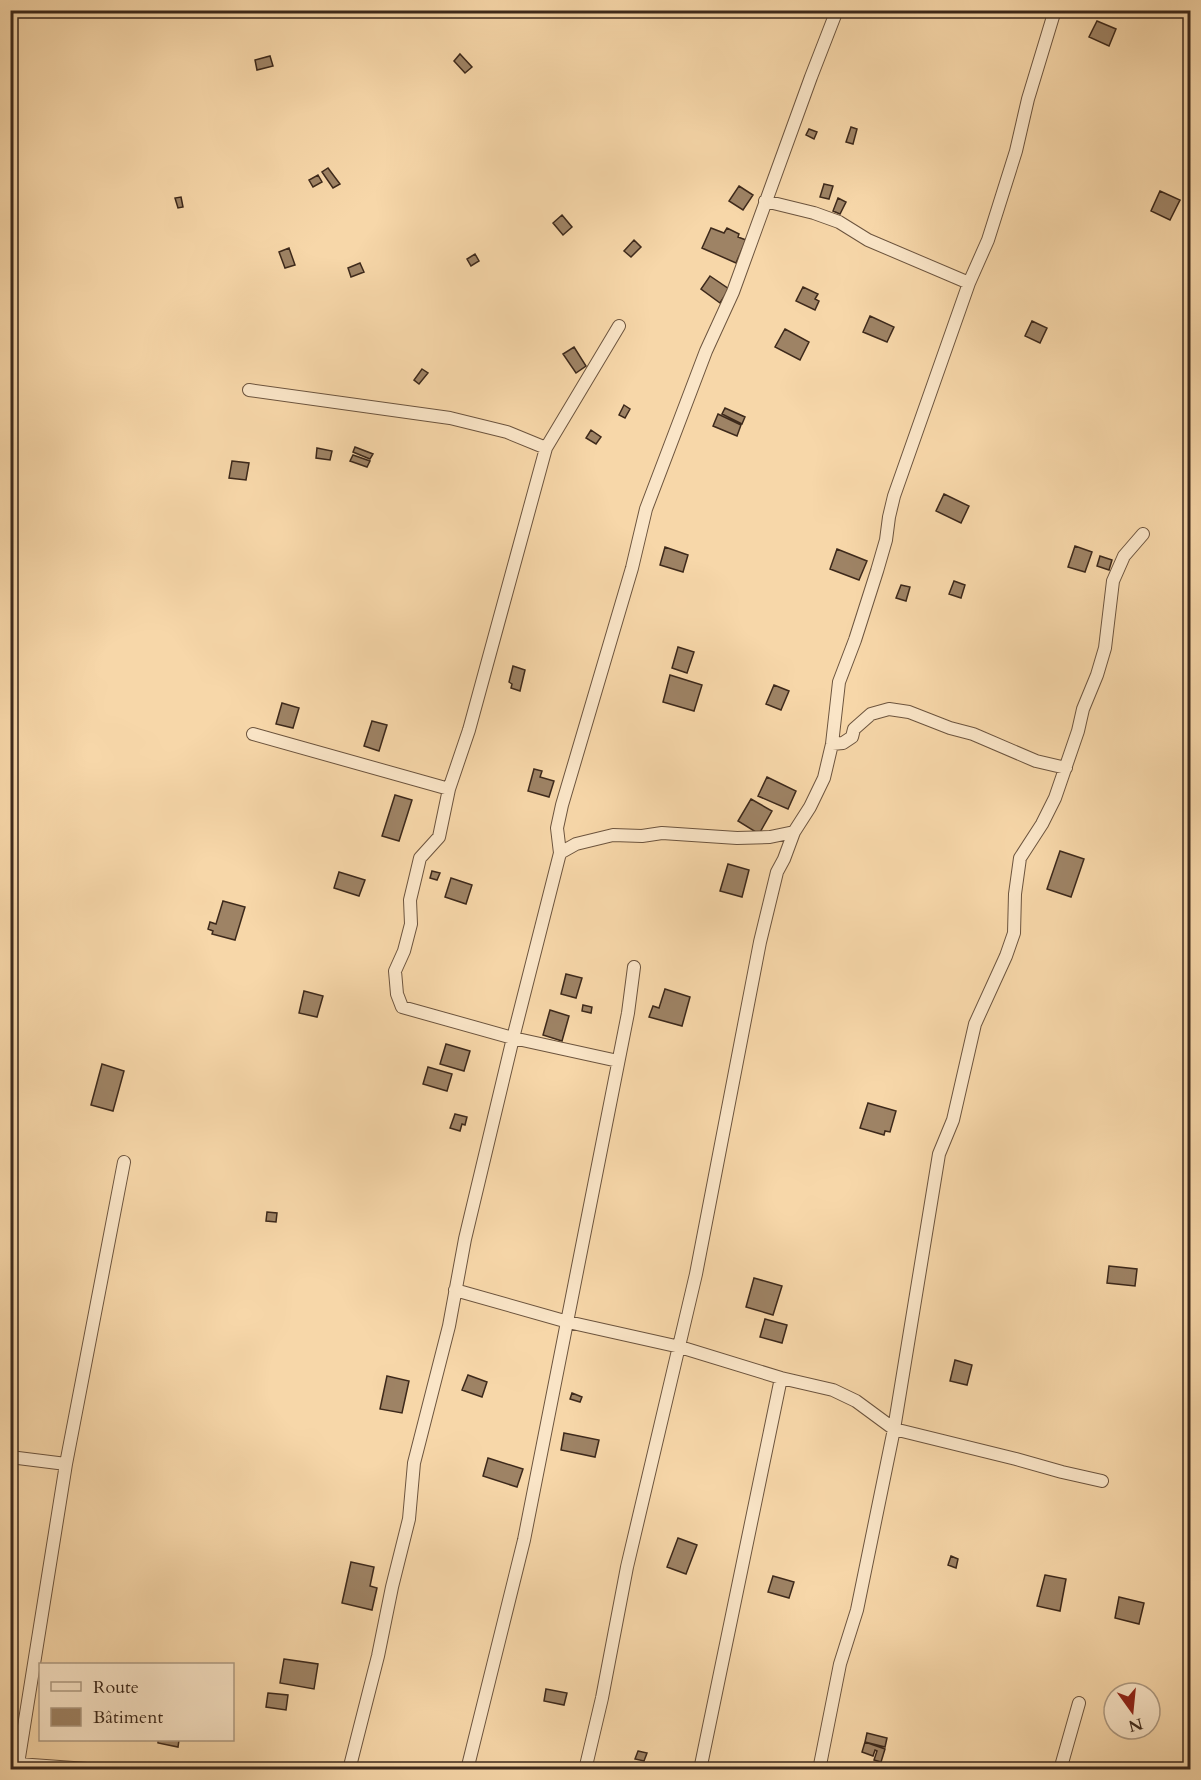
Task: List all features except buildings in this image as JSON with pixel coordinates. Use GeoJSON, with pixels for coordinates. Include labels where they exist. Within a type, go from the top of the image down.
{"type":"FeatureCollection","features":[{"type":"Feature","properties":{"kind":"street"},"geometry":{"type":"LineString","coordinates":[[350,1770],[409,1519],[414,1463],[449,1326],[465,1239],[560,854],[557,828],[562,805],[632,568],[646,509],[706,351],[733,292],[837,10]]}},
{"type":"Feature","properties":{"kind":"street"},"geometry":{"type":"LineString","coordinates":[[585,1770],[602,1698],[627,1567],[680,1347],[718,1167],[760,942],[777,872],[794,832],[810,807],[824,778],[832,744],[839,682],[877,571],[886,540],[894,496],[969,283],[988,240],[1016,151],[1028,99],[1055,10]]}},
{"type":"Feature","properties":{"kind":"street"},"geometry":{"type":"LineString","coordinates":[[765,201],[814,213],[839,222],[868,240],[969,283]]}},
{"type":"Feature","properties":{"kind":"street"},"geometry":{"type":"LineString","coordinates":[[618,1061],[513,1038],[402,1007],[397,994],[395,971],[404,951],[411,924],[410,900],[420,858],[439,837],[449,789],[469,730],[546,448],[619,326]]}},
{"type":"Feature","properties":{"kind":"street"},"geometry":{"type":"LineString","coordinates":[[249,390],[450,418],[507,432],[546,448]]}},
{"type":"Feature","properties":{"kind":"street"},"geometry":{"type":"LineString","coordinates":[[819,1770],[840,1664],[857,1610],[894,1428],[939,1154],[953,1120],[975,1024],[1014,933],[1015,894],[1020,858],[1055,798],[1078,731],[1083,708],[1106,648],[1113,581],[1124,556],[1143,534]]}},
{"type":"Feature","properties":{"kind":"street"},"geometry":{"type":"LineString","coordinates":[[832,744],[843,743],[852,737],[854,729],[871,714],[889,709],[909,712],[950,728],[973,734],[1036,761],[1066,768]]}},
{"type":"Feature","properties":{"kind":"street"},"geometry":{"type":"LineString","coordinates":[[253,734],[449,789]]}},
{"type":"Feature","properties":{"kind":"street"},"geometry":{"type":"LineString","coordinates":[[560,854],[576,844],[613,835],[642,836],[662,833],[737,838],[770,837],[794,832]]}},
{"type":"Feature","properties":{"kind":"street"},"geometry":{"type":"LineString","coordinates":[[467,1770],[524,1540],[628,1014],[634,967]]}},
{"type":"Feature","properties":{"kind":"street"},"geometry":{"type":"LineString","coordinates":[[101,1770],[15,1766],[66,1464],[124,1162]]}},
{"type":"Feature","properties":{"kind":"street"},"geometry":{"type":"LineString","coordinates":[[455,1290],[568,1322],[680,1347],[781,1378],[833,1390],[856,1401],[894,1428],[1102,1481]]}},
{"type":"Feature","properties":{"kind":"street"},"geometry":{"type":"LineString","coordinates":[[700,1770],[781,1378]]}},
{"type":"Feature","properties":{"kind":"street"},"geometry":{"type":"LineString","coordinates":[[10,1457],[66,1464]]}},
{"type":"Feature","properties":{"kind":"street"},"geometry":{"type":"LineString","coordinates":[[1060,1770],[1079,1703]]}}]}
